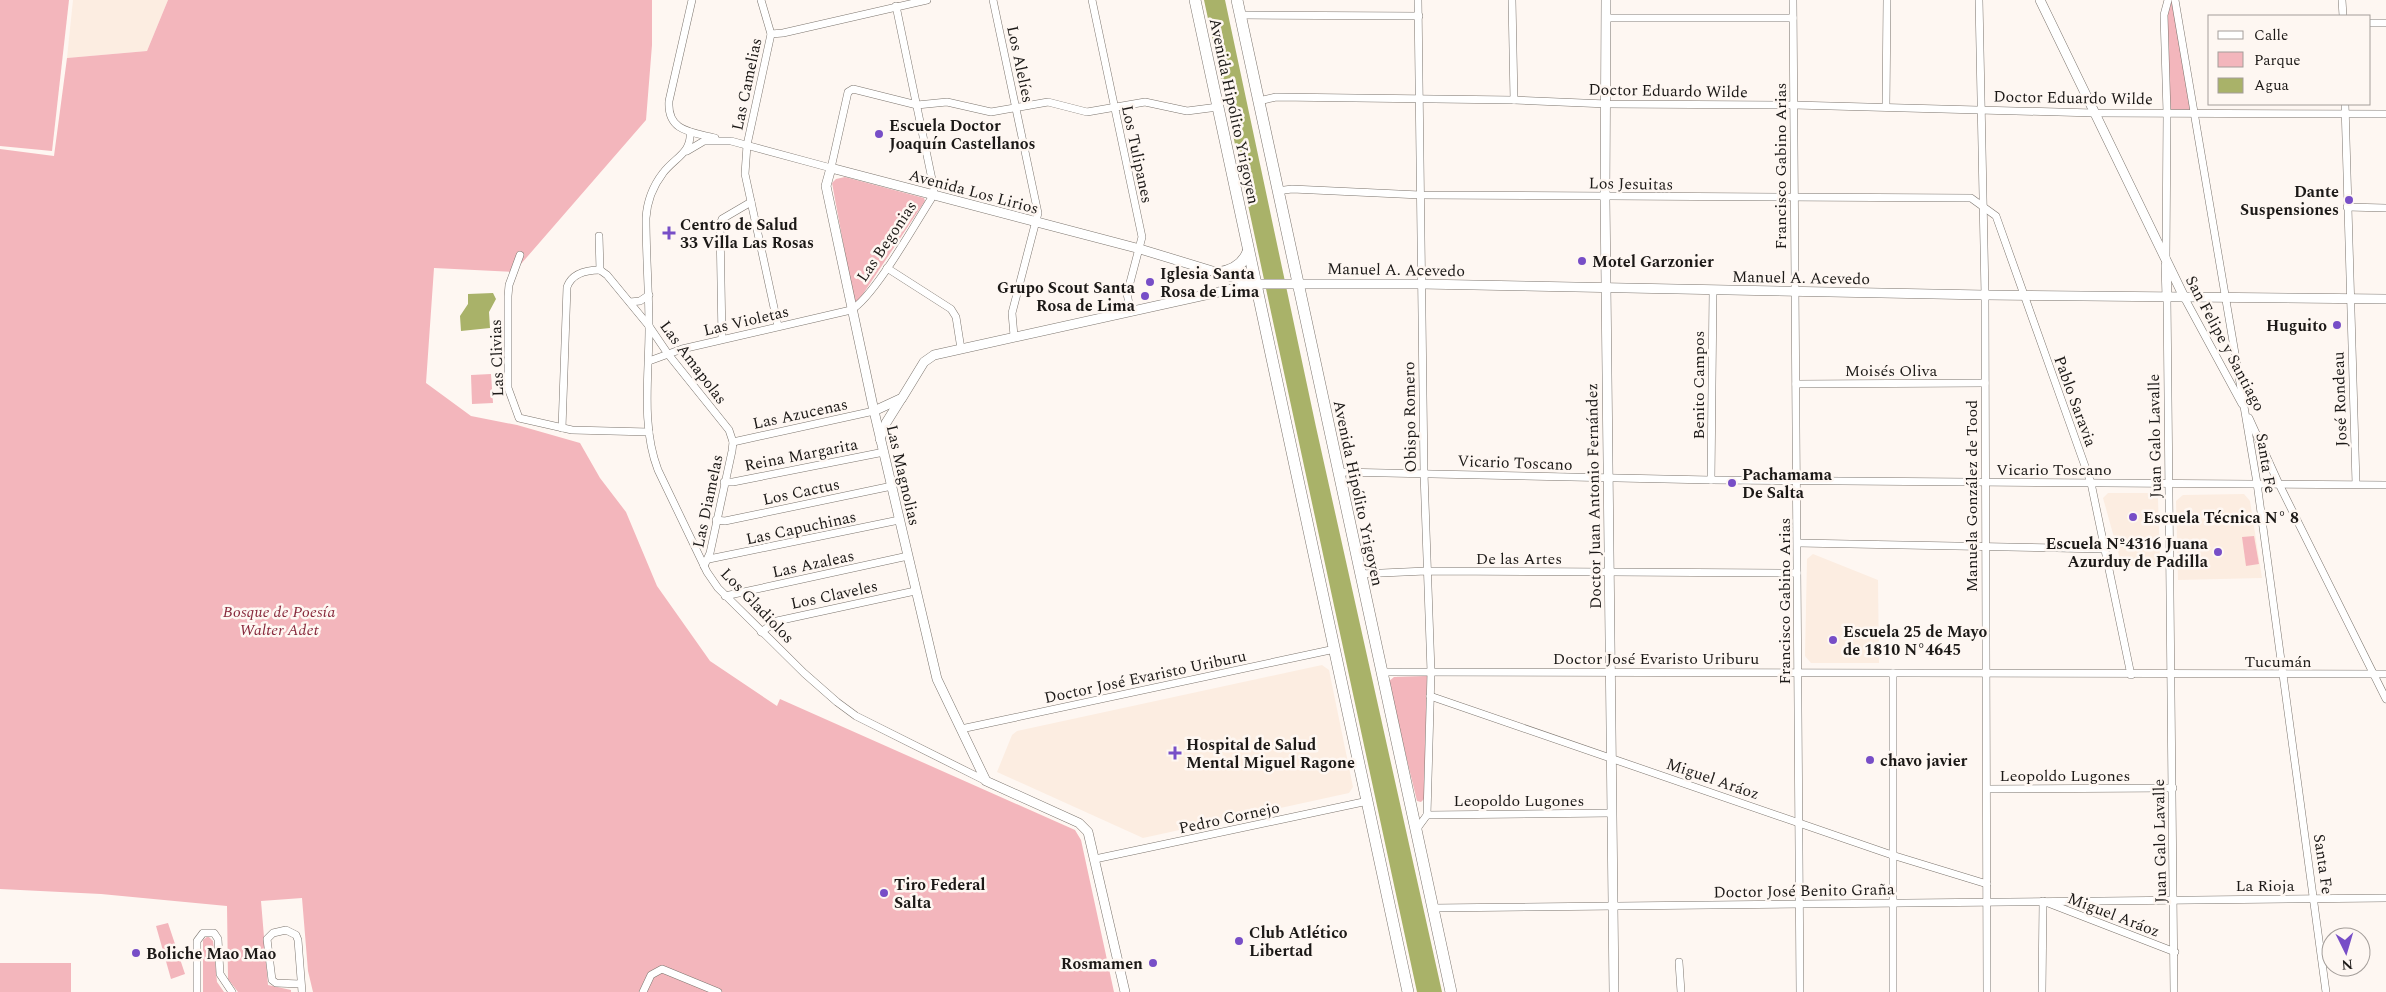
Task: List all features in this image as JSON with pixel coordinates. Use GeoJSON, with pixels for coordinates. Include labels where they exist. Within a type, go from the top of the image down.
{"type":"FeatureCollection","features":[{"type":"Feature","properties":{"kind":"highway","name":"Avenida Hipólito Yrigoyen"},"geometry":{"type":"LineString","coordinates":[[1195,0],[1408,992]]}},
{"type":"Feature","properties":{"kind":"highway","name":"Avenida Hipólito Yrigoyen"},"geometry":{"type":"LineString","coordinates":[[1237,0],[1451,992]]}},
{"type":"Feature","properties":{"kind":"highway"},"geometry":{"type":"LineString","coordinates":[[1218,272],[1227,271],[1240,264],[1245,260],[1248,252]]}},
{"type":"Feature","properties":{"kind":"street"},"geometry":{"type":"LineString","coordinates":[[692,0],[669,107],[672,121],[682,129],[690,132],[723,140]]}},
{"type":"Feature","properties":{"kind":"street","name":"Las Camelias"},"geometry":{"type":"LineString","coordinates":[[762,0],[771,34],[747,145],[745,174],[778,326]]}},
{"type":"Feature","properties":{"kind":"street"},"geometry":{"type":"LineString","coordinates":[[771,34],[783,33],[927,0]]}},
{"type":"Feature","properties":{"kind":"street","name":"Los Alelíes"},"geometry":{"type":"LineString","coordinates":[[993,0],[1038,213],[1037,223]]}},
{"type":"Feature","properties":{"kind":"street","name":"Los Tulipanes"},"geometry":{"type":"LineString","coordinates":[[1092,0],[1142,237],[1127,294],[1131,312]]}},
{"type":"Feature","properties":{"kind":"street","name":"Obispo Romero"},"geometry":{"type":"LineString","coordinates":[[1418,0],[1421,99],[1420,195],[1424,473],[1431,672],[1427,815]]}},
{"type":"Feature","properties":{"kind":"street"},"geometry":{"type":"LineString","coordinates":[[1512,0],[1514,100]]}},
{"type":"Feature","properties":{"kind":"street","name":"Doctor Juan Antonio Fernández"},"geometry":{"type":"LineString","coordinates":[[1606,0],[1607,104],[1605,197],[1614,992]]}},
{"type":"Feature","properties":{"kind":"street","name":"Francisco Gabino Arias"},"geometry":{"type":"LineString","coordinates":[[1793,0],[1798,481],[1797,672],[1800,992]]}},
{"type":"Feature","properties":{"kind":"street"},"geometry":{"type":"LineString","coordinates":[[1886,107],[1887,0]]}},
{"type":"Feature","properties":{"kind":"street","name":"Manuela González de Tood"},"geometry":{"type":"LineString","coordinates":[[1979,0],[1985,295],[1984,482],[1987,673],[1987,992]]}},
{"type":"Feature","properties":{"kind":"street","name":"San Felipe y Santiago"},"geometry":{"type":"LineString","coordinates":[[2040,0],[2184,297],[2245,410],[2278,482],[2386,699]]}},
{"type":"Feature","properties":{"kind":"street","name":"Juan Galo Lavalle"},"geometry":{"type":"LineString","coordinates":[[2168,0],[2164,15],[2167,112],[2166,260],[2170,483],[2170,675],[2175,899],[2174,992]]}},
{"type":"Feature","properties":{"kind":"street","name":"Santa Fe"},"geometry":{"type":"LineString","coordinates":[[2175,0],[2245,410],[2284,674],[2326,992]]}},
{"type":"Feature","properties":{"kind":"street"},"geometry":{"type":"LineString","coordinates":[[2342,0],[2343,15]]}},
{"type":"Feature","properties":{"kind":"street","name":"Las Begonias"},"geometry":{"type":"LineString","coordinates":[[851,310],[862,302],[933,195],[934,185],[896,6]]}},
{"type":"Feature","properties":{"kind":"street"},"geometry":{"type":"LineString","coordinates":[[1240,15],[1418,16]]}},
{"type":"Feature","properties":{"kind":"street"},"geometry":{"type":"LineString","coordinates":[[1606,18],[1793,18]]}},
{"type":"Feature","properties":{"kind":"street"},"geometry":{"type":"LineString","coordinates":[[2371,23],[2386,23]]}},
{"type":"Feature","properties":{"kind":"street"},"geometry":{"type":"LineString","coordinates":[[831,168],[850,89],[916,105],[947,102],[991,112],[1048,102],[1087,112],[1145,102],[1187,111],[1218,106]]}},
{"type":"Feature","properties":{"kind":"street","name":"Doctor Eduardo Wilde"},"geometry":{"type":"LineString","coordinates":[[1259,101],[1276,97],[1514,100],[1607,104],[1794,105],[2094,113],[2386,114]]}},
{"type":"Feature","properties":{"kind":"street","name":"José Rondeau"},"geometry":{"type":"LineString","coordinates":[[2345,105],[2356,484]]}},
{"type":"Feature","properties":{"kind":"street"},"geometry":{"type":"LineString","coordinates":[[686,152],[691,141],[690,132]]}},
{"type":"Feature","properties":{"kind":"street","name":"Avenida Los Lirios"},"geometry":{"type":"LineString","coordinates":[[686,152],[704,141],[723,140],[747,145],[1140,249],[1255,284]]}},
{"type":"Feature","properties":{"kind":"street","name":"Los Gladiolos"},"geometry":{"type":"LineString","coordinates":[[686,152],[662,173],[655,184],[646,208],[649,294],[649,432],[650,445],[658,470],[704,566],[725,596],[761,632],[837,702],[856,716],[986,781],[1084,827],[1091,840],[1125,992]]}},
{"type":"Feature","properties":{"kind":"street","name":"Las Magnolias"},"geometry":{"type":"LineString","coordinates":[[831,168],[826,192],[880,439],[934,670],[986,781]]}},
{"type":"Feature","properties":{"kind":"street","name":"Los Jesuitas"},"geometry":{"type":"LineString","coordinates":[[1278,191],[1292,189],[1420,195],[1794,199],[1971,198],[1983,206]]}},
{"type":"Feature","properties":{"kind":"street"},"geometry":{"type":"LineString","coordinates":[[722,339],[720,225],[722,219],[751,202]]}},
{"type":"Feature","properties":{"kind":"street","name":"Pablo Saravia"},"geometry":{"type":"LineString","coordinates":[[1983,206],[1996,216],[2091,483],[2131,675]]}},
{"type":"Feature","properties":{"kind":"street"},"geometry":{"type":"LineString","coordinates":[[2347,207],[2386,208]]}},
{"type":"Feature","properties":{"kind":"street"},"geometry":{"type":"LineString","coordinates":[[1014,336],[1012,313],[1037,223]]}},
{"type":"Feature","properties":{"kind":"street"},"geometry":{"type":"LineString","coordinates":[[562,428],[565,300],[570,280],[583,272],[600,270],[599,236]]}},
{"type":"Feature","properties":{"kind":"street","name":"Las Clivias"},"geometry":{"type":"LineString","coordinates":[[520,255],[509,285],[509,395],[518,416],[522,421],[562,428],[649,432]]}},
{"type":"Feature","properties":{"kind":"street"},"geometry":{"type":"LineString","coordinates":[[886,268],[955,313],[961,349]]}},
{"type":"Feature","properties":{"kind":"street","name":"Las Amapolas"},"geometry":{"type":"LineString","coordinates":[[600,270],[607,275],[649,326],[668,354],[729,430],[733,442]]}},
{"type":"Feature","properties":{"kind":"street"},"geometry":{"type":"LineString","coordinates":[[880,439],[886,423],[928,358],[1014,336],[1255,284]]}},
{"type":"Feature","properties":{"kind":"street","name":"Manuel A. Acevedo"},"geometry":{"type":"LineString","coordinates":[[1255,284],[1421,284],[2023,296],[2386,299]]}},
{"type":"Feature","properties":{"kind":"street","name":"Benito Campos"},"geometry":{"type":"LineString","coordinates":[[1712,480],[1713,290]]}},
{"type":"Feature","properties":{"kind":"street"},"geometry":{"type":"LineString","coordinates":[[630,302],[640,301],[649,294]]}},
{"type":"Feature","properties":{"kind":"street","name":"Las Violetas"},"geometry":{"type":"LineString","coordinates":[[649,361],[722,339],[851,310]]}},
{"type":"Feature","properties":{"kind":"street","name":"Moisés Oliva"},"geometry":{"type":"LineString","coordinates":[[1796,384],[1985,383]]}},
{"type":"Feature","properties":{"kind":"street"},"geometry":{"type":"LineString","coordinates":[[874,412],[902,398]]}},
{"type":"Feature","properties":{"kind":"street","name":"Las Azucenas"},"geometry":{"type":"LineString","coordinates":[[733,442],[874,412]]}},
{"type":"Feature","properties":{"kind":"street","name":"Las Diamelas"},"geometry":{"type":"LineString","coordinates":[[704,566],[708,559],[733,442]]}},
{"type":"Feature","properties":{"kind":"street","name":"Reina Margarita"},"geometry":{"type":"LineString","coordinates":[[724,482],[733,482],[884,452]]}},
{"type":"Feature","properties":{"kind":"street","name":"Vicario Toscano"},"geometry":{"type":"LineString","coordinates":[[1339,472],[1712,480],[2091,483],[2278,482],[2386,485]]}},
{"type":"Feature","properties":{"kind":"street","name":"Los Cactus"},"geometry":{"type":"LineString","coordinates":[[716,520],[725,521],[892,486]]}},
{"type":"Feature","properties":{"kind":"street","name":"Las Capuchinas"},"geometry":{"type":"LineString","coordinates":[[708,559],[899,520]]}},
{"type":"Feature","properties":{"kind":"street"},"geometry":{"type":"LineString","coordinates":[[1798,543],[2105,549]]}},
{"type":"Feature","properties":{"kind":"street","name":"Las Azaleas"},"geometry":{"type":"LineString","coordinates":[[725,596],[908,556]]}},
{"type":"Feature","properties":{"kind":"street","name":"De las Artes"},"geometry":{"type":"LineString","coordinates":[[1360,574],[1426,571],[1798,573]]}},
{"type":"Feature","properties":{"kind":"street","name":"Los Claveles"},"geometry":{"type":"LineString","coordinates":[[761,632],[777,621],[915,591]]}},
{"type":"Feature","properties":{"kind":"street","name":"Doctor José Evaristo Uriburu"},"geometry":{"type":"LineString","coordinates":[[961,729],[1335,649]]}},
{"type":"Feature","properties":{"kind":"street","name":"Doctor José Evaristo Uriburu"},"geometry":{"type":"LineString","coordinates":[[1382,672],[1797,672],[2170,675]]}},
{"type":"Feature","properties":{"kind":"street"},"geometry":{"type":"LineString","coordinates":[[1893,673],[1893,992]]}},
{"type":"Feature","properties":{"kind":"street","name":"Tucumán"},"geometry":{"type":"LineString","coordinates":[[2170,675],[2386,674]]}},
{"type":"Feature","properties":{"kind":"street","name":"Miguel Aráoz"},"geometry":{"type":"LineString","coordinates":[[1430,696],[1892,855],[1987,884]]}},
{"type":"Feature","properties":{"kind":"street","name":"Leopoldo Lugones"},"geometry":{"type":"LineString","coordinates":[[1987,789],[2172,788]]}},
{"type":"Feature","properties":{"kind":"street","name":"Pedro Cornejo"},"geometry":{"type":"LineString","coordinates":[[1095,859],[1368,800]]}},
{"type":"Feature","properties":{"kind":"street","name":"Leopoldo Lugones"},"geometry":{"type":"LineString","coordinates":[[1427,815],[1611,813]]}},
{"type":"Feature","properties":{"kind":"street"},"geometry":{"type":"LineString","coordinates":[[1416,830],[1427,815]]}},
{"type":"Feature","properties":{"kind":"street","name":"La Rioja"},"geometry":{"type":"LineString","coordinates":[[2175,899],[2386,898]]}},
{"type":"Feature","properties":{"kind":"street","name":"Doctor José Benito Graña"},"geometry":{"type":"LineString","coordinates":[[1432,908],[2175,899]]}},
{"type":"Feature","properties":{"kind":"street"},"geometry":{"type":"LineString","coordinates":[[2042,992],[2043,901]]}},
{"type":"Feature","properties":{"kind":"street","name":"Miguel Aráoz"},"geometry":{"type":"LineString","coordinates":[[2043,901],[2174,952]]}},
{"type":"Feature","properties":{"kind":"street"},"geometry":{"type":"LineString","coordinates":[[286,930],[296,935],[300,948],[301,988],[276,983],[272,980],[267,940],[273,933],[286,930]]}},
{"type":"Feature","properties":{"kind":"street"},"geometry":{"type":"LineString","coordinates":[[197,992],[197,941],[203,933],[208,932],[214,933],[218,939],[220,974],[232,992]]}},
{"type":"Feature","properties":{"kind":"street"},"geometry":{"type":"LineString","coordinates":[[1679,962],[1681,992]]}},
{"type":"Feature","properties":{"kind":"street"},"geometry":{"type":"LineString","coordinates":[[643,992],[650,975],[662,969],[718,992]]}},
{"type":"Feature","properties":{"kind":"shaded area"},"geometry":{"type":"Polygon","coordinates":[[[73,0],[168,0],[147,51],[67,58],[73,0]]]}},
{"type":"Feature","properties":{"kind":"shaded area","name":"Escuela Técnica N° 8"},"geometry":{"type":"Polygon","coordinates":[[[2108,493],[2152,493],[2158,498],[2160,566],[2122,566],[2103,498],[2108,493]]]}},
{"type":"Feature","properties":{"kind":"shaded area","name":"Escuela Nº4316 Juana Azurduy de Padilla"},"geometry":{"type":"Polygon","coordinates":[[[2244,494],[2250,501],[2262,578],[2178,580],[2176,501],[2183,495],[2244,494]]]}},
{"type":"Feature","properties":{"kind":"shaded area","name":"Escuela 25 de Mayo de 1810 N°4645"},"geometry":{"type":"Polygon","coordinates":[[[1813,554],[1878,580],[1879,663],[1811,663],[1805,656],[1807,559],[1813,554]]]}},
{"type":"Feature","properties":{"kind":"shaded area","name":"Hospital de Salud Mental Miguel Ragone"},"geometry":{"type":"Polygon","coordinates":[[[1322,665],[1329,670],[1353,787],[1349,793],[1143,838],[997,772],[1012,735],[1017,731],[1322,665]]]}},
{"type":"Feature","properties":{"kind":"green space"},"geometry":{"type":"Polygon","coordinates":[[[0,0],[69,0],[52,151],[0,146],[0,0]]]}},
{"type":"Feature","properties":{"kind":"green space","name":"Bosque de Poesía Walter Adet"},"geometry":{"type":"Polygon","coordinates":[[[168,0],[652,0],[652,45],[646,120],[514,272],[434,268],[426,383],[471,416],[517,425],[580,443],[600,478],[626,512],[657,586],[710,661],[777,706],[780,699],[1075,830],[1081,840],[1114,992],[313,992],[308,971],[302,898],[261,901],[268,985],[291,990],[291,992],[238,992],[228,979],[227,906],[101,894],[0,889],[0,149],[54,156],[67,58],[147,51],[168,0]]]}},
{"type":"Feature","properties":{"kind":"green space"},"geometry":{"type":"Polygon","coordinates":[[[2169,0],[2173,0],[2193,112],[2168,111],[2165,16],[2169,0]]]}},
{"type":"Feature","properties":{"kind":"green space"},"geometry":{"type":"Polygon","coordinates":[[[845,177],[924,198],[925,201],[859,300],[854,302],[832,183],[836,179],[845,177]]]}},
{"type":"Feature","properties":{"kind":"green space"},"geometry":{"type":"Polygon","coordinates":[[[491,374],[493,403],[472,404],[471,375],[491,374]]]}},
{"type":"Feature","properties":{"kind":"green space"},"geometry":{"type":"Polygon","coordinates":[[[2254,536],[2259,564],[2246,566],[2242,537],[2254,536]]]}},
{"type":"Feature","properties":{"kind":"green space"},"geometry":{"type":"Polygon","coordinates":[[[1427,676],[1424,799],[1421,802],[1417,801],[1388,682],[1394,677],[1427,676]]]}},
{"type":"Feature","properties":{"kind":"green space"},"geometry":{"type":"Polygon","coordinates":[[[168,923],[185,974],[171,979],[156,926],[168,923]]]}},
{"type":"Feature","properties":{"kind":"green space"},"geometry":{"type":"Polygon","coordinates":[[[208,936],[213,941],[217,982],[224,992],[203,992],[203,940],[208,936]]]}},
{"type":"Feature","properties":{"kind":"green space"},"geometry":{"type":"Polygon","coordinates":[[[0,963],[71,963],[71,992],[0,992],[0,963]]]}},
{"type":"Feature","properties":{"kind":"water"},"geometry":{"type":"Polygon","coordinates":[[[1204,0],[1225,0],[1316,427],[1442,992],[1417,992],[1204,0]]]}},
{"type":"Feature","properties":{"kind":"water"},"geometry":{"type":"Polygon","coordinates":[[[493,293],[496,299],[489,312],[490,328],[461,331],[460,316],[468,304],[468,294],[493,293]]]}},
{"type":"Feature","properties":{"kind":"place","name":"Escuela Doctor Joaquín Castellanos"},"geometry":{"type":"Point","coordinates":[879,134]}},
{"type":"Feature","properties":{"kind":"place","name":"Dante Suspensiones"},"geometry":{"type":"Point","coordinates":[2349,200]}},
{"type":"Feature","properties":{"kind":"place","name":"Centro de Salud 33 Villa Las Rosas"},"geometry":{"type":"Point","coordinates":[669,233]}},
{"type":"Feature","properties":{"kind":"place","name":"Motel Garzonier"},"geometry":{"type":"Point","coordinates":[1582,261]}},
{"type":"Feature","properties":{"kind":"place","name":"Iglesia Santa Rosa de Lima"},"geometry":{"type":"Point","coordinates":[1150,282]}},
{"type":"Feature","properties":{"kind":"place","name":"Grupo Scout Santa Rosa de Lima"},"geometry":{"type":"Point","coordinates":[1145,296]}},
{"type":"Feature","properties":{"kind":"place","name":"Huguito"},"geometry":{"type":"Point","coordinates":[2337,325]}},
{"type":"Feature","properties":{"kind":"place","name":"Pachamama De Salta"},"geometry":{"type":"Point","coordinates":[1732,483]}},
{"type":"Feature","properties":{"kind":"place","name":"Escuela Técnica N° 8"},"geometry":{"type":"Point","coordinates":[2133,517]}},
{"type":"Feature","properties":{"kind":"place","name":"Escuela Nº4316 Juana Azurduy de Padilla"},"geometry":{"type":"Point","coordinates":[2218,552]}},
{"type":"Feature","properties":{"kind":"place","name":"Escuela 25 de Mayo de 1810 N°4645"},"geometry":{"type":"Point","coordinates":[1833,640]}},
{"type":"Feature","properties":{"kind":"place","name":"Hospital de Salud Mental Miguel Ragone"},"geometry":{"type":"Point","coordinates":[1175,753]}},
{"type":"Feature","properties":{"kind":"place","name":"chavo javier"},"geometry":{"type":"Point","coordinates":[1870,760]}},
{"type":"Feature","properties":{"kind":"place","name":"Tiro Federal Salta"},"geometry":{"type":"Point","coordinates":[884,893]}},
{"type":"Feature","properties":{"kind":"place","name":"Club Atlético Libertad"},"geometry":{"type":"Point","coordinates":[1239,941]}},
{"type":"Feature","properties":{"kind":"place","name":"Boliche Mao Mao"},"geometry":{"type":"Point","coordinates":[136,953]}},
{"type":"Feature","properties":{"kind":"place","name":"Rosmamen"},"geometry":{"type":"Point","coordinates":[1153,963]}}]}
